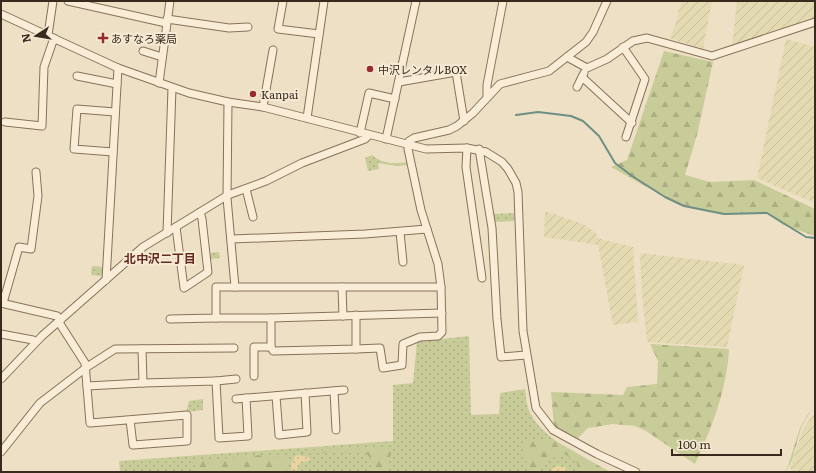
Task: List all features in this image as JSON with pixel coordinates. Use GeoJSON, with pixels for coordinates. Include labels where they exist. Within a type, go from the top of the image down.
{"type":"FeatureCollection","features":[{"type":"Feature","properties":{"kind":"street"},"geometry":{"type":"LineString","coordinates":[[5,122],[42,126],[44,67],[51,36],[53,1]]}},
{"type":"Feature","properties":{"kind":"street"},"geometry":{"type":"LineString","coordinates":[[68,1],[167,21],[230,28],[248,27]]}},
{"type":"Feature","properties":{"kind":"street"},"geometry":{"type":"LineString","coordinates":[[159,83],[168,1]]}},
{"type":"Feature","properties":{"kind":"street"},"geometry":{"type":"LineString","coordinates":[[283,1],[278,29],[319,34]]}},
{"type":"Feature","properties":{"kind":"street"},"geometry":{"type":"LineString","coordinates":[[307,118],[324,1]]}},
{"type":"Feature","properties":{"kind":"street"},"geometry":{"type":"LineString","coordinates":[[386,139],[396,99],[416,1]]}},
{"type":"Feature","properties":{"kind":"street"},"geometry":{"type":"LineString","coordinates":[[487,98],[487,85],[503,1]]}},
{"type":"Feature","properties":{"kind":"street"},"geometry":{"type":"LineString","coordinates":[[271,318],[271,347],[273,351],[380,348],[382,368],[402,365],[403,344],[420,337],[438,336],[442,332],[442,313],[438,264],[426,229],[408,144],[410,139],[449,130],[464,121],[474,113],[500,84],[549,71],[586,42],[593,32],[607,1]]}},
{"type":"Feature","properties":{"kind":"street"},"geometry":{"type":"LineString","coordinates":[[1,14],[118,68],[172,88],[228,102],[263,107],[426,149],[479,149],[502,162],[512,175],[518,192],[521,298],[526,355],[536,408],[546,423],[553,430],[636,472]]}},
{"type":"Feature","properties":{"kind":"street"},"geometry":{"type":"LineString","coordinates":[[577,87],[587,68],[607,59],[633,41],[647,38],[712,56],[815,22]]}},
{"type":"Feature","properties":{"kind":"street"},"geometry":{"type":"LineString","coordinates":[[623,47],[645,79],[632,123],[626,137]]}},
{"type":"Feature","properties":{"kind":"street"},"geometry":{"type":"LineString","coordinates":[[263,107],[273,50]]}},
{"type":"Feature","properties":{"kind":"street"},"geometry":{"type":"LineString","coordinates":[[143,51],[162,57]]}},
{"type":"Feature","properties":{"kind":"street"},"geometry":{"type":"LineString","coordinates":[[567,57],[587,68]]}},
{"type":"Feature","properties":{"kind":"street"},"geometry":{"type":"LineString","coordinates":[[106,280],[118,68]]}},
{"type":"Feature","properties":{"kind":"street"},"geometry":{"type":"LineString","coordinates":[[399,82],[456,72],[464,121]]}},
{"type":"Feature","properties":{"kind":"street"},"geometry":{"type":"LineString","coordinates":[[77,76],[117,84]]}},
{"type":"Feature","properties":{"kind":"street"},"geometry":{"type":"LineString","coordinates":[[582,77],[632,123]]}},
{"type":"Feature","properties":{"kind":"street"},"geometry":{"type":"LineString","coordinates":[[166,233],[172,88]]}},
{"type":"Feature","properties":{"kind":"street"},"geometry":{"type":"LineString","coordinates":[[360,133],[369,93],[396,99]]}},
{"type":"Feature","properties":{"kind":"street"},"geometry":{"type":"LineString","coordinates":[[228,102],[228,195],[235,287]]}},
{"type":"Feature","properties":{"kind":"street"},"geometry":{"type":"LineString","coordinates":[[113,152],[74,149],[76,108],[115,112]]}},
{"type":"Feature","properties":{"kind":"street"},"geometry":{"type":"LineString","coordinates":[[2,377],[35,342],[143,247],[228,195],[246,189],[302,163],[365,139],[369,135]]}},
{"type":"Feature","properties":{"kind":"street"},"geometry":{"type":"LineString","coordinates":[[466,148],[466,166],[482,278]]}},
{"type":"Feature","properties":{"kind":"street"},"geometry":{"type":"LineString","coordinates":[[479,149],[492,228],[501,357],[526,355]]}},
{"type":"Feature","properties":{"kind":"street"},"geometry":{"type":"LineString","coordinates":[[36,172],[38,196],[31,250],[19,247],[2,303],[57,316],[60,319],[60,324],[87,367],[90,423],[187,415],[187,441],[133,445],[130,420]]}},
{"type":"Feature","properties":{"kind":"street"},"geometry":{"type":"LineString","coordinates":[[246,189],[253,217]]}},
{"type":"Feature","properties":{"kind":"street"},"geometry":{"type":"LineString","coordinates":[[176,227],[184,288],[208,272],[200,212]]}},
{"type":"Feature","properties":{"kind":"street"},"geometry":{"type":"LineString","coordinates":[[232,239],[400,232],[426,229]]}},
{"type":"Feature","properties":{"kind":"street"},"geometry":{"type":"LineString","coordinates":[[400,232],[403,262]]}},
{"type":"Feature","properties":{"kind":"street"},"geometry":{"type":"LineString","coordinates":[[216,318],[216,287],[441,287]]}},
{"type":"Feature","properties":{"kind":"street"},"geometry":{"type":"LineString","coordinates":[[342,287],[343,316]]}},
{"type":"Feature","properties":{"kind":"street"},"geometry":{"type":"LineString","coordinates":[[170,319],[271,318],[442,313]]}},
{"type":"Feature","properties":{"kind":"street"},"geometry":{"type":"LineString","coordinates":[[356,315],[356,349]]}},
{"type":"Feature","properties":{"kind":"street"},"geometry":{"type":"LineString","coordinates":[[1,334],[33,340],[35,342]]}},
{"type":"Feature","properties":{"kind":"street"},"geometry":{"type":"LineString","coordinates":[[254,376],[254,347],[271,347]]}},
{"type":"Feature","properties":{"kind":"street"},"geometry":{"type":"LineString","coordinates":[[1,452],[40,403],[87,367],[115,349],[234,348]]}},
{"type":"Feature","properties":{"kind":"street"},"geometry":{"type":"LineString","coordinates":[[142,349],[143,383]]}},
{"type":"Feature","properties":{"kind":"street"},"geometry":{"type":"LineString","coordinates":[[87,386],[236,380]]}},
{"type":"Feature","properties":{"kind":"street"},"geometry":{"type":"LineString","coordinates":[[216,381],[219,438],[248,436],[246,398]]}},
{"type":"Feature","properties":{"kind":"street"},"geometry":{"type":"LineString","coordinates":[[236,399],[344,390]]}},
{"type":"Feature","properties":{"kind":"street"},"geometry":{"type":"LineString","coordinates":[[334,391],[336,430]]}},
{"type":"Feature","properties":{"kind":"street"},"geometry":{"type":"LineString","coordinates":[[276,396],[279,434],[307,432],[305,394]]}},
{"type":"Feature","properties":{"kind":"shaded area"},"geometry":{"type":"Polygon","coordinates":[[[681,1],[712,1],[703,49],[670,38],[676,23],[681,1]]]}},
{"type":"Feature","properties":{"kind":"shaded area"},"geometry":{"type":"Polygon","coordinates":[[[737,1],[815,1],[815,20],[732,47],[737,1]]]}},
{"type":"Feature","properties":{"kind":"shaded area"},"geometry":{"type":"Polygon","coordinates":[[[786,39],[815,47],[815,203],[757,178],[786,39]]]}},
{"type":"Feature","properties":{"kind":"shaded area"},"geometry":{"type":"Polygon","coordinates":[[[545,211],[583,224],[596,233],[597,238],[633,247],[638,322],[613,325],[598,245],[544,237],[545,211]]]}},
{"type":"Feature","properties":{"kind":"shaded area"},"geometry":{"type":"Polygon","coordinates":[[[640,253],[744,265],[727,347],[647,342],[642,295],[640,253]]]}},
{"type":"Feature","properties":{"kind":"shaded area"},"geometry":{"type":"Polygon","coordinates":[[[815,412],[815,472],[793,472],[790,468],[803,429],[815,412]]]}},
{"type":"Feature","properties":{"kind":"green space"},"geometry":{"type":"Polygon","coordinates":[[[664,51],[713,62],[697,135],[685,175],[710,182],[754,180],[815,209],[815,236],[783,225],[766,213],[723,214],[679,205],[611,167],[627,160],[664,51]]]}},
{"type":"Feature","properties":{"kind":"green space"},"geometry":{"type":"Polygon","coordinates":[[[372,155],[384,162],[408,162],[408,165],[396,166],[378,163],[379,169],[368,171],[365,158],[372,155]]]}},
{"type":"Feature","properties":{"kind":"green space"},"geometry":{"type":"Polygon","coordinates":[[[514,213],[514,221],[493,222],[492,214],[514,213]]]}},
{"type":"Feature","properties":{"kind":"green space"},"geometry":{"type":"Polygon","coordinates":[[[219,252],[220,258],[210,259],[210,253],[219,252]]]}},
{"type":"Feature","properties":{"kind":"green space"},"geometry":{"type":"Polygon","coordinates":[[[92,266],[104,267],[104,276],[91,275],[92,266]]]}},
{"type":"Feature","properties":{"kind":"green space"},"geometry":{"type":"Polygon","coordinates":[[[469,336],[471,415],[499,414],[500,393],[525,389],[528,408],[542,429],[563,446],[610,472],[120,472],[119,461],[393,441],[393,385],[413,383],[417,342],[469,336]]]}},
{"type":"Feature","properties":{"kind":"green space"},"geometry":{"type":"Polygon","coordinates":[[[650,344],[729,349],[728,364],[718,408],[695,464],[646,431],[635,426],[613,424],[588,428],[577,439],[554,427],[551,392],[623,395],[627,387],[657,384],[658,361],[650,344]]]}},
{"type":"Feature","properties":{"kind":"green space"},"geometry":{"type":"Polygon","coordinates":[[[203,399],[203,410],[186,412],[189,401],[203,399]]]}},
{"type":"Feature","properties":{"kind":"green space"},"geometry":{"type":"Polygon","coordinates":[[[815,403],[801,428],[792,460],[786,472],[800,428],[815,403]]]}},
{"type":"Feature","properties":{"kind":"green space"},"geometry":{"type":"Polygon","coordinates":[[[554,440],[610,472],[580,472],[577,463],[565,454],[552,458],[542,465],[540,472],[528,472],[523,441],[554,440]]]}},
{"type":"Feature","properties":{"kind":"green space"},"geometry":{"type":"Polygon","coordinates":[[[390,447],[392,451],[385,472],[371,472],[374,462],[365,452],[296,453],[297,451],[390,447]]]}},
{"type":"Feature","properties":{"kind":"green space"},"geometry":{"type":"Polygon","coordinates":[[[263,455],[289,458],[286,472],[196,472],[196,461],[263,455]]]}},
{"type":"Feature","properties":{"kind":"sand"},"geometry":{"type":"Polygon","coordinates":[[[298,455],[309,457],[310,460],[300,463],[296,471],[291,469],[291,464],[295,456],[298,455]]]}},
{"type":"Feature","properties":{"kind":"sand"},"geometry":{"type":"Polygon","coordinates":[[[558,466],[565,467],[569,472],[551,472],[553,468],[558,466]]]}},
{"type":"Feature","properties":{"kind":"waterway"},"geometry":{"type":"LineString","coordinates":[[516,115],[538,112],[571,116],[583,121],[599,136],[615,163],[665,197],[684,206],[724,214],[767,213],[806,237],[815,238]]}},
{"type":"Feature","properties":{"kind":"place","name":"あすなろ薬局"},"geometry":{"type":"Point","coordinates":[103,38]}},
{"type":"Feature","properties":{"kind":"place","name":"中沢レンタルBOX"},"geometry":{"type":"Point","coordinates":[370,69]}},
{"type":"Feature","properties":{"kind":"place","name":"Kanpai"},"geometry":{"type":"Point","coordinates":[253,94]}},
{"type":"Feature","properties":{"kind":"district","name":"北中沢二丁目"},"geometry":{"type":"Point","coordinates":[160,258]}}]}
